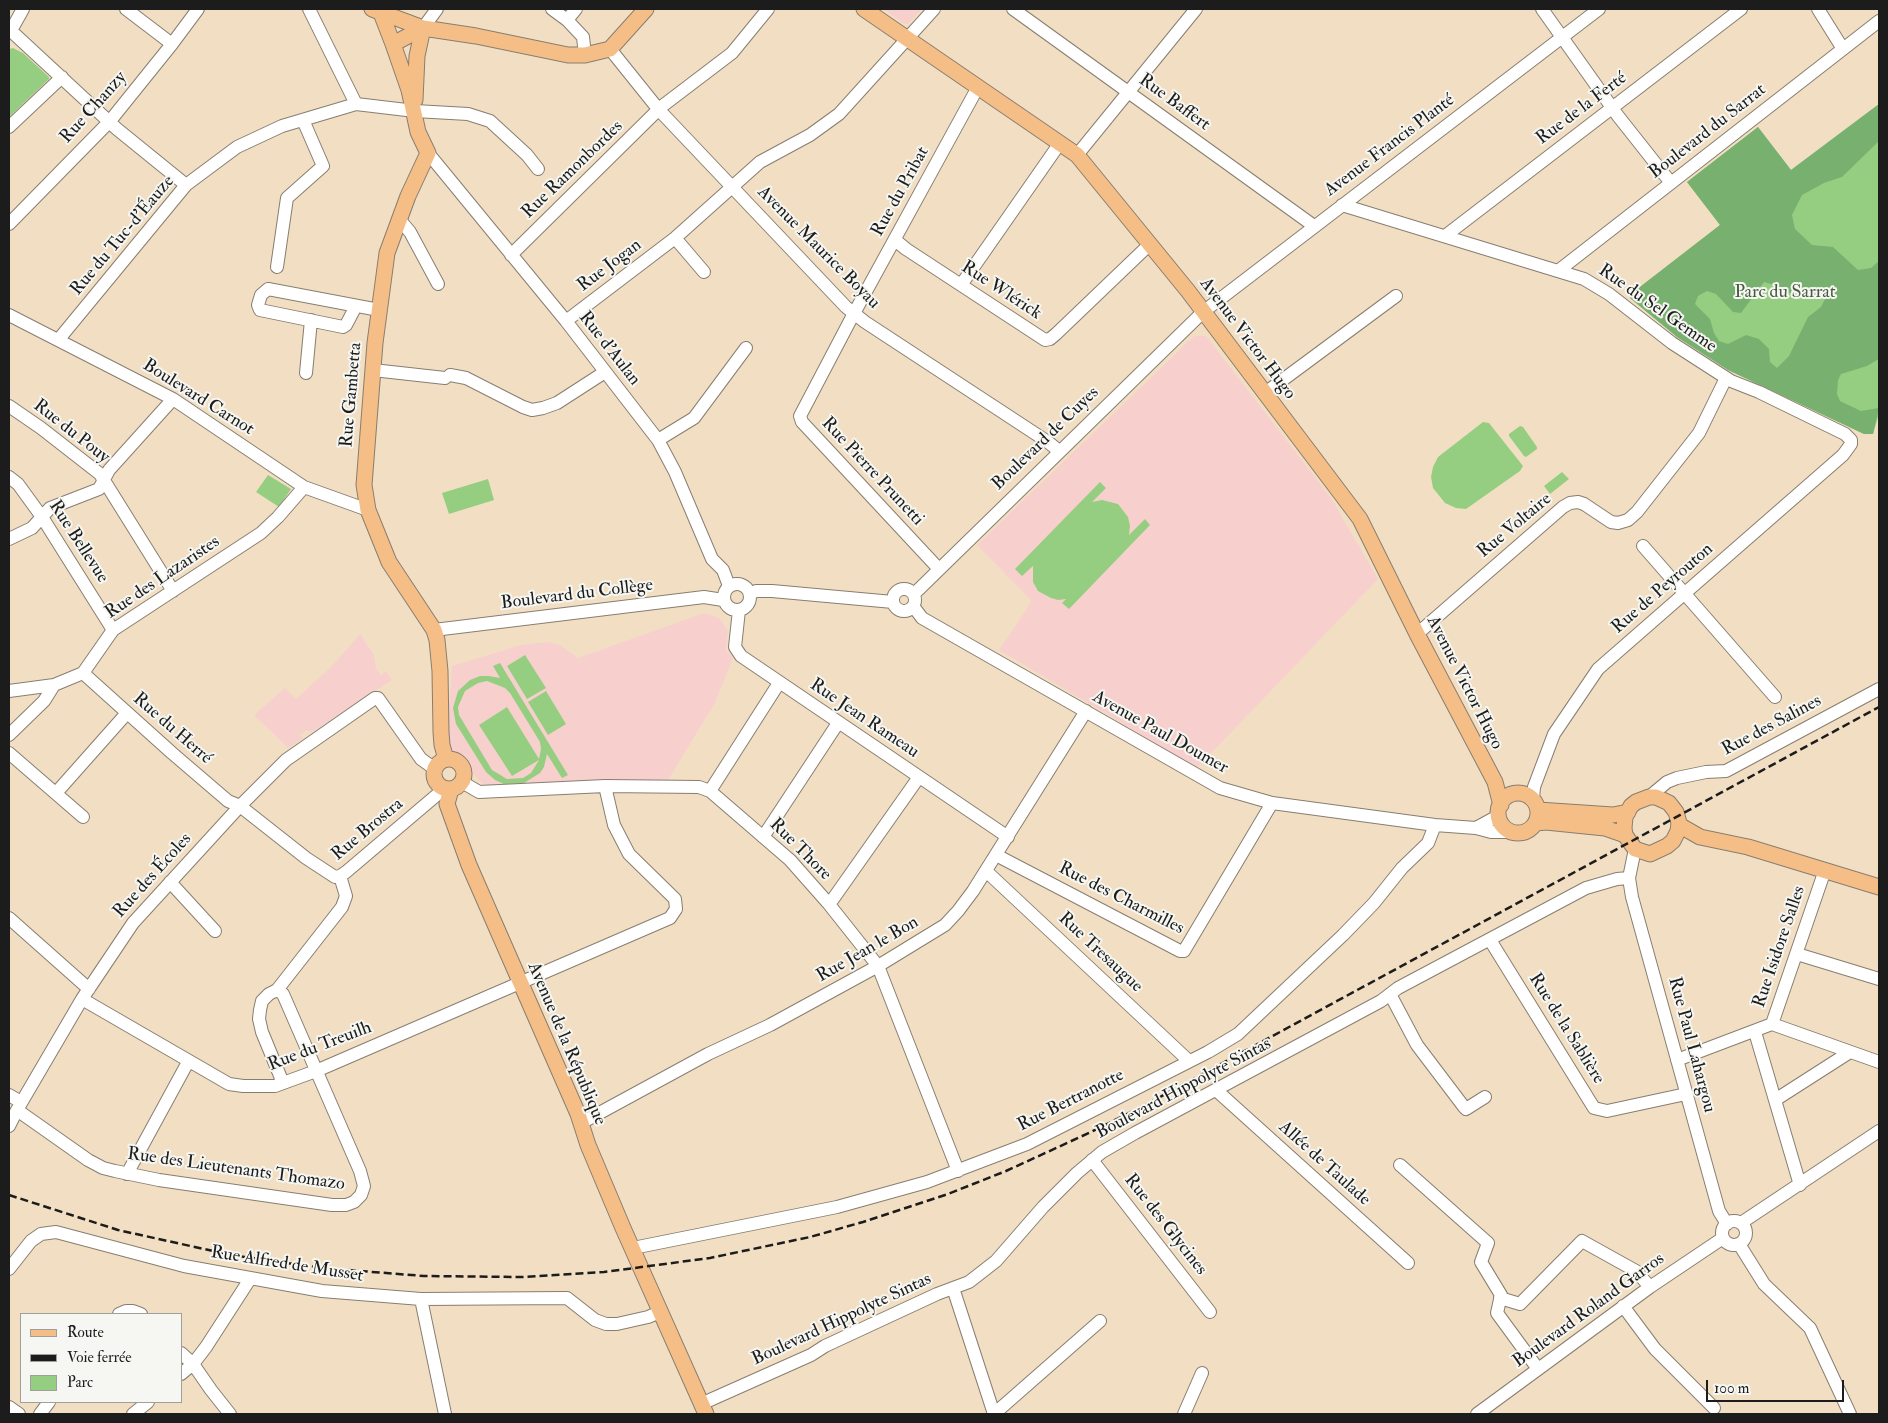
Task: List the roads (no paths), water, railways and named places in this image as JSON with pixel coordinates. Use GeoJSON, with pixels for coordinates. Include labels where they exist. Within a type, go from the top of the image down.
{"type":"FeatureCollection","features":[{"type":"Feature","properties":{"kind":"main road"},"geometry":{"type":"LineString","coordinates":[[376,11],[422,28],[476,36],[568,55],[585,55],[610,49],[646,9]]}},
{"type":"Feature","properties":{"kind":"main road","name":"Avenue Victor Hugo"},"geometry":{"type":"LineString","coordinates":[[864,9],[909,38],[1077,155],[1150,244],[1360,519],[1417,634],[1495,782],[1499,811]]}},
{"type":"Feature","properties":{"kind":"main road"},"geometry":{"type":"LineString","coordinates":[[376,11],[393,44],[415,111],[418,132],[428,153]]}},
{"type":"Feature","properties":{"kind":"main road"},"geometry":{"type":"LineString","coordinates":[[393,44],[422,28]]}},
{"type":"Feature","properties":{"kind":"main road"},"geometry":{"type":"LineString","coordinates":[[415,111],[418,56],[422,28]]}},
{"type":"Feature","properties":{"kind":"main road","name":"Rue Gambetta"},"geometry":{"type":"LineString","coordinates":[[428,153],[399,219],[388,253],[379,310],[364,485],[368,510],[389,562],[434,630]]}},
{"type":"Feature","properties":{"kind":"main road"},"geometry":{"type":"LineString","coordinates":[[434,630],[439,655],[441,764],[434,774],[437,783],[452,786],[464,772],[463,767],[456,760],[441,764]]}},
{"type":"Feature","properties":{"kind":"main road","name":"Avenue Victor Hugo"},"geometry":{"type":"LineString","coordinates":[[1495,782],[1530,801],[1613,815],[1628,812]]}},
{"type":"Feature","properties":{"kind":"main road","name":"Avenue de la République"},"geometry":{"type":"LineString","coordinates":[[452,786],[447,804],[492,920],[521,983],[632,1248],[703,1409]]}},
{"type":"Feature","properties":{"kind":"main road"},"geometry":{"type":"LineString","coordinates":[[1530,801],[1526,832],[1512,832],[1501,824],[1499,811],[1505,798],[1530,801],[1546,822],[1605,828],[1626,835],[1643,851],[1667,846],[1673,841],[1679,825],[1676,812],[1663,799],[1648,797],[1636,802],[1628,812],[1624,822],[1626,835]]}},
{"type":"Feature","properties":{"kind":"main road"},"geometry":{"type":"LineString","coordinates":[[1679,825],[1700,837],[1748,847],[1879,887]]}},
{"type":"Feature","properties":{"kind":"main road"},"geometry":{"type":"LineString","coordinates":[[1673,841],[1700,837]]}},
{"type":"Feature","properties":{"kind":"street"},"geometry":{"type":"LineString","coordinates":[[9,29],[14,9]]}},
{"type":"Feature","properties":{"kind":"street"},"geometry":{"type":"LineString","coordinates":[[9,29],[14,25],[23,9]]}},
{"type":"Feature","properties":{"kind":"street"},"geometry":{"type":"LineString","coordinates":[[126,9],[172,44]]}},
{"type":"Feature","properties":{"kind":"street","name":"Rue Chanzy"},"geometry":{"type":"LineString","coordinates":[[9,224],[110,121],[198,9]]}},
{"type":"Feature","properties":{"kind":"street"},"geometry":{"type":"LineString","coordinates":[[310,9],[356,104],[415,111],[468,114],[490,121],[527,155],[538,169]]}},
{"type":"Feature","properties":{"kind":"street"},"geometry":{"type":"LineString","coordinates":[[422,28],[437,9]]}},
{"type":"Feature","properties":{"kind":"street"},"geometry":{"type":"LineString","coordinates":[[552,9],[567,20],[583,37],[585,55]]}},
{"type":"Feature","properties":{"kind":"street"},"geometry":{"type":"LineString","coordinates":[[567,20],[576,9]]}},
{"type":"Feature","properties":{"kind":"street","name":"Rue Ramonbordes"},"geometry":{"type":"LineString","coordinates":[[511,255],[659,110],[732,53],[768,9]]}},
{"type":"Feature","properties":{"kind":"street","name":"Rue Jogan"},"geometry":{"type":"LineString","coordinates":[[566,321],[676,238],[760,162],[810,135],[839,114],[934,9]]}},
{"type":"Feature","properties":{"kind":"street","name":"Rue Baffert"},"geometry":{"type":"LineString","coordinates":[[1013,9],[1314,226]]}},
{"type":"Feature","properties":{"kind":"street"},"geometry":{"type":"LineString","coordinates":[[1077,155],[1196,9]]}},
{"type":"Feature","properties":{"kind":"street"},"geometry":{"type":"LineString","coordinates":[[1542,9],[1612,108],[1671,183]]}},
{"type":"Feature","properties":{"kind":"street","name":"Avenue Francis Planté"},"geometry":{"type":"LineString","coordinates":[[1203,312],[1599,9]]}},
{"type":"Feature","properties":{"kind":"street","name":"Rue de la Ferté"},"geometry":{"type":"LineString","coordinates":[[1445,236],[1741,9]]}},
{"type":"Feature","properties":{"kind":"street"},"geometry":{"type":"LineString","coordinates":[[1818,9],[1843,49]]}},
{"type":"Feature","properties":{"kind":"street","name":"Boulevard du Sarrat"},"geometry":{"type":"LineString","coordinates":[[1558,271],[1879,21]]}},
{"type":"Feature","properties":{"kind":"street"},"geometry":{"type":"LineString","coordinates":[[9,29],[117,129],[186,185]]}},
{"type":"Feature","properties":{"kind":"street","name":"Avenue Maurice Boyau"},"geometry":{"type":"LineString","coordinates":[[610,49],[659,110],[854,314],[1048,442],[1058,451]]}},
{"type":"Feature","properties":{"kind":"street"},"geometry":{"type":"LineString","coordinates":[[9,127],[62,77]]}},
{"type":"Feature","properties":{"kind":"street","name":"Rue du Pribat"},"geometry":{"type":"LineString","coordinates":[[854,314],[978,86]]}},
{"type":"Feature","properties":{"kind":"street","name":"Rue du Tuc-d'Éauze"},"geometry":{"type":"LineString","coordinates":[[60,339],[186,185],[238,147],[282,126],[356,104]]}},
{"type":"Feature","properties":{"kind":"street"},"geometry":{"type":"LineString","coordinates":[[276,267],[287,198],[323,166],[303,120]]}},
{"type":"Feature","properties":{"kind":"street"},"geometry":{"type":"LineString","coordinates":[[961,285],[1060,143]]}},
{"type":"Feature","properties":{"kind":"street","name":"Rue d'Aulan"},"geometry":{"type":"LineString","coordinates":[[428,153],[566,321],[658,440],[675,472],[712,558],[723,570],[729,586]]}},
{"type":"Feature","properties":{"kind":"street","name":"Rue du Sel Gemme"},"geometry":{"type":"LineString","coordinates":[[1342,205],[1584,279],[1609,294],[1672,343],[1726,378],[1845,434],[1851,440],[1851,444]]}},
{"type":"Feature","properties":{"kind":"street"},"geometry":{"type":"LineString","coordinates":[[399,219],[410,232],[438,284]]}},
{"type":"Feature","properties":{"kind":"street"},"geometry":{"type":"LineString","coordinates":[[676,238],[704,272]]}},
{"type":"Feature","properties":{"kind":"street","name":"Rue Wlérick"},"geometry":{"type":"LineString","coordinates":[[895,240],[1045,340],[1050,339],[1056,334],[1150,244]]}},
{"type":"Feature","properties":{"kind":"street"},"geometry":{"type":"LineString","coordinates":[[356,306],[343,327],[260,310],[258,305],[261,295],[268,289],[379,310]]}},
{"type":"Feature","properties":{"kind":"street"},"geometry":{"type":"LineString","coordinates":[[1265,393],[1396,296]]}},
{"type":"Feature","properties":{"kind":"street","name":"Boulevard de Cuyes"},"geometry":{"type":"LineString","coordinates":[[914,600],[938,568],[1203,312]]}},
{"type":"Feature","properties":{"kind":"street","name":"Boulevard Carnot"},"geometry":{"type":"LineString","coordinates":[[9,314],[173,399],[304,487],[368,510]]}},
{"type":"Feature","properties":{"kind":"street","name":"Rue Pierre Prunetti"},"geometry":{"type":"LineString","coordinates":[[854,314],[802,412],[801,419],[938,568]]}},
{"type":"Feature","properties":{"kind":"street"},"geometry":{"type":"LineString","coordinates":[[306,374],[311,320]]}},
{"type":"Feature","properties":{"kind":"street"},"geometry":{"type":"LineString","coordinates":[[658,440],[694,418],[746,348]]}},
{"type":"Feature","properties":{"kind":"street"},"geometry":{"type":"LineString","coordinates":[[373,370],[466,378],[523,408],[532,410],[557,403],[605,372]]}},
{"type":"Feature","properties":{"kind":"street","name":"Rue Voltaire"},"geometry":{"type":"LineString","coordinates":[[1417,634],[1570,502],[1584,504],[1611,522],[1618,523],[1628,520],[1637,512],[1699,433],[1726,378]]}},
{"type":"Feature","properties":{"kind":"street"},"geometry":{"type":"LineString","coordinates":[[9,539],[32,528],[50,508],[99,489],[109,470],[173,399]]}},
{"type":"Feature","properties":{"kind":"street","name":"Rue du Pouy"},"geometry":{"type":"LineString","coordinates":[[9,406],[41,428],[100,474],[173,590]]}},
{"type":"Feature","properties":{"kind":"street","name":"Rue de Peyrouton"},"geometry":{"type":"LineString","coordinates":[[1530,801],[1554,734],[1598,669],[1844,455],[1851,444]]}},
{"type":"Feature","properties":{"kind":"street","name":"Rue Bellevue"},"geometry":{"type":"LineString","coordinates":[[9,477],[18,484],[42,517],[113,630]]}},
{"type":"Feature","properties":{"kind":"street","name":"Rue des Lazaristes"},"geometry":{"type":"LineString","coordinates":[[83,673],[113,630],[261,533],[304,487]]}},
{"type":"Feature","properties":{"kind":"street"},"geometry":{"type":"LineString","coordinates":[[1643,546],[1775,698]]}},
{"type":"Feature","properties":{"kind":"street"},"geometry":{"type":"LineString","coordinates":[[737,584],[742,584],[750,594],[749,603],[739,610],[727,607],[723,600],[724,592],[729,586],[737,584]]}},
{"type":"Feature","properties":{"kind":"street"},"geometry":{"type":"LineString","coordinates":[[900,589],[908,589],[914,600],[904,611],[897,609],[893,602],[894,594],[900,589]]}},
{"type":"Feature","properties":{"kind":"street"},"geometry":{"type":"LineString","coordinates":[[750,594],[756,591],[772,591],[893,602]]}},
{"type":"Feature","properties":{"kind":"street","name":"Boulevard du Collège"},"geometry":{"type":"LineString","coordinates":[[434,630],[704,597],[723,600]]}},
{"type":"Feature","properties":{"kind":"street","name":"Avenue Paul Doumer"},"geometry":{"type":"LineString","coordinates":[[914,600],[922,618],[1220,788],[1272,803],[1435,825],[1476,828],[1491,832],[1512,832]]}},
{"type":"Feature","properties":{"kind":"street","name":"Rue Jean Rameau"},"geometry":{"type":"LineString","coordinates":[[739,610],[735,647],[741,656],[1008,836]]}},
{"type":"Feature","properties":{"kind":"street"},"geometry":{"type":"LineString","coordinates":[[9,690],[54,685],[83,673]]}},
{"type":"Feature","properties":{"kind":"street","name":"Rue du Herré"},"geometry":{"type":"LineString","coordinates":[[83,673],[228,801],[240,806]]}},
{"type":"Feature","properties":{"kind":"street"},"geometry":{"type":"LineString","coordinates":[[452,786],[479,792],[605,786],[698,787],[710,791],[779,683]]}},
{"type":"Feature","properties":{"kind":"street"},"geometry":{"type":"LineString","coordinates":[[9,735],[44,701],[54,685]]}},
{"type":"Feature","properties":{"kind":"street","name":"Rue des Salines"},"geometry":{"type":"LineString","coordinates":[[1648,797],[1667,782],[1677,778],[1706,772],[1726,771],[1879,689]]}},
{"type":"Feature","properties":{"kind":"street","name":"Rue des Écoles"},"geometry":{"type":"LineString","coordinates":[[9,1126],[86,994],[133,923],[240,806],[286,760],[374,698],[378,698],[421,759],[441,764]]}},
{"type":"Feature","properties":{"kind":"street","name":"Rue Jean le Bon"},"geometry":{"type":"LineString","coordinates":[[581,1123],[708,1054],[770,1025],[878,966],[945,925],[958,911],[986,871],[1086,711]]}},
{"type":"Feature","properties":{"kind":"street"},"geometry":{"type":"LineString","coordinates":[[56,793],[127,713]]}},
{"type":"Feature","properties":{"kind":"street"},"geometry":{"type":"LineString","coordinates":[[763,837],[838,723]]}},
{"type":"Feature","properties":{"kind":"street"},"geometry":{"type":"LineString","coordinates":[[9,753],[83,817]]}},
{"type":"Feature","properties":{"kind":"street"},"geometry":{"type":"LineString","coordinates":[[828,903],[833,899],[919,777]]}},
{"type":"Feature","properties":{"kind":"street"},"geometry":{"type":"LineString","coordinates":[[1669,803],[1673,784],[1677,778]]}},
{"type":"Feature","properties":{"kind":"street","name":"Rue Brostra"},"geometry":{"type":"LineString","coordinates":[[240,806],[306,858],[335,877],[340,876],[452,786]]}},
{"type":"Feature","properties":{"kind":"street","name":"Rue du Treuilh"},"geometry":{"type":"LineString","coordinates":[[9,918],[86,994],[188,1062],[229,1084],[275,1086],[670,918],[676,909],[675,899],[629,854],[614,826],[605,786]]}},
{"type":"Feature","properties":{"kind":"street","name":"Rue Thore"},"geometry":{"type":"LineString","coordinates":[[710,791],[790,860],[828,903],[878,966],[958,1171]]}},
{"type":"Feature","properties":{"kind":"street","name":"Rue des Charmilles"},"geometry":{"type":"LineString","coordinates":[[996,855],[1184,951],[1272,803]]}},
{"type":"Feature","properties":{"kind":"street"},"geometry":{"type":"LineString","coordinates":[[1476,828],[1499,811]]}},
{"type":"Feature","properties":{"kind":"street","name":"Rue Bertranotte"},"geometry":{"type":"LineString","coordinates":[[632,1248],[837,1207],[927,1182],[1027,1144],[1189,1062],[1238,1034],[1343,935],[1374,903],[1402,868],[1428,843],[1435,825]]}},
{"type":"Feature","properties":{"kind":"street","name":"Rue Paul Lahargou"},"geometry":{"type":"LineString","coordinates":[[1643,851],[1630,876],[1632,897],[1719,1211],[1727,1224]]}},
{"type":"Feature","properties":{"kind":"street","name":"Rue Isidore Salles"},"geometry":{"type":"LineString","coordinates":[[1677,1060],[1772,1024],[1825,870]]}},
{"type":"Feature","properties":{"kind":"street","name":"Rue Tresaugue"},"geometry":{"type":"LineString","coordinates":[[986,871],[1189,1062]]}},
{"type":"Feature","properties":{"kind":"street"},"geometry":{"type":"LineString","coordinates":[[283,1084],[262,1032],[259,1019],[262,1001],[269,994],[277,990],[342,907],[346,896],[340,876]]}},
{"type":"Feature","properties":{"kind":"street","name":"Boulevard Hippolyte Sintas"},"geometry":{"type":"LineString","coordinates":[[703,1409],[811,1355],[825,1346],[937,1294],[969,1282],[996,1260],[1043,1207],[1092,1160],[1135,1133],[1381,1001],[1398,988],[1586,888],[1630,876]]}},
{"type":"Feature","properties":{"kind":"street"},"geometry":{"type":"LineString","coordinates":[[170,882],[215,931]]}},
{"type":"Feature","properties":{"kind":"street","name":"Rue de la Sablière"},"geometry":{"type":"LineString","coordinates":[[1490,940],[1594,1108],[1607,1111],[1686,1094]]}},
{"type":"Feature","properties":{"kind":"street"},"geometry":{"type":"LineString","coordinates":[[1797,954],[1879,979]]}},
{"type":"Feature","properties":{"kind":"street"},"geometry":{"type":"LineString","coordinates":[[277,990],[283,994],[316,1070]]}},
{"type":"Feature","properties":{"kind":"street"},"geometry":{"type":"LineString","coordinates":[[1390,994],[1417,1045],[1464,1107],[1466,1109],[1485,1098]]}},
{"type":"Feature","properties":{"kind":"street"},"geometry":{"type":"LineString","coordinates":[[1772,1024],[1879,1062]]}},
{"type":"Feature","properties":{"kind":"street"},"geometry":{"type":"LineString","coordinates":[[1755,1032],[1800,1184]]}},
{"type":"Feature","properties":{"kind":"street"},"geometry":{"type":"LineString","coordinates":[[1775,1100],[1850,1052]]}},
{"type":"Feature","properties":{"kind":"street"},"geometry":{"type":"LineString","coordinates":[[127,1174],[188,1062]]}},
{"type":"Feature","properties":{"kind":"street","name":"Rue des Lieutenants Thomazo"},"geometry":{"type":"LineString","coordinates":[[9,1095],[19,1106],[88,1160],[103,1168],[159,1180],[332,1205],[346,1205],[354,1202],[361,1195],[364,1186],[360,1171],[316,1070]]}},
{"type":"Feature","properties":{"kind":"street","name":"Allée de Taulade"},"geometry":{"type":"LineString","coordinates":[[1216,1090],[1408,1263]]}},
{"type":"Feature","properties":{"kind":"street"},"geometry":{"type":"LineString","coordinates":[[1741,1223],[1879,1131]]}},
{"type":"Feature","properties":{"kind":"street","name":"Rue des Glycines"},"geometry":{"type":"LineString","coordinates":[[1092,1160],[1210,1312]]}},
{"type":"Feature","properties":{"kind":"street"},"geometry":{"type":"LineString","coordinates":[[1400,1165],[1488,1244],[1481,1262],[1501,1295],[1497,1312],[1538,1369]]}},
{"type":"Feature","properties":{"kind":"street"},"geometry":{"type":"LineString","coordinates":[[1734,1221],[1741,1223],[1746,1233],[1744,1240],[1738,1244],[1728,1244],[1723,1238],[1722,1230],[1727,1224],[1734,1221]]}},
{"type":"Feature","properties":{"kind":"street","name":"Rue Alfred de Musset"},"geometry":{"type":"LineString","coordinates":[[9,1269],[31,1241],[41,1234],[56,1232],[184,1266],[322,1292],[421,1299],[566,1298],[595,1320],[606,1324],[617,1324],[648,1317],[660,1312]]}},
{"type":"Feature","properties":{"kind":"street","name":"Boulevard Roland Garros"},"geometry":{"type":"LineString","coordinates":[[1479,1414],[1623,1306],[1723,1238]]}},
{"type":"Feature","properties":{"kind":"street"},"geometry":{"type":"LineString","coordinates":[[1500,1298],[1520,1304],[1582,1241],[1636,1271],[1650,1287]]}},
{"type":"Feature","properties":{"kind":"street"},"geometry":{"type":"LineString","coordinates":[[1738,1244],[1764,1284],[1810,1328],[1850,1414]]}},
{"type":"Feature","properties":{"kind":"street"},"geometry":{"type":"LineString","coordinates":[[182,1373],[193,1364],[206,1347],[250,1279]]}},
{"type":"Feature","properties":{"kind":"street"},"geometry":{"type":"LineString","coordinates":[[953,1288],[994,1414],[1100,1321]]}},
{"type":"Feature","properties":{"kind":"street"},"geometry":{"type":"LineString","coordinates":[[421,1299],[446,1414]]}},
{"type":"Feature","properties":{"kind":"street"},"geometry":{"type":"LineString","coordinates":[[1623,1306],[1655,1349],[1714,1408]]}},
{"type":"Feature","properties":{"kind":"street"},"geometry":{"type":"LineString","coordinates":[[121,1313],[126,1311],[139,1313]]}},
{"type":"Feature","properties":{"kind":"street"},"geometry":{"type":"LineString","coordinates":[[182,1354],[193,1364],[230,1414]]}},
{"type":"Feature","properties":{"kind":"street"},"geometry":{"type":"LineString","coordinates":[[1184,1414],[1202,1373]]}},
{"type":"Feature","properties":{"kind":"street"},"geometry":{"type":"LineString","coordinates":[[40,1414],[48,1403]]}},
{"type":"Feature","properties":{"kind":"street"},"geometry":{"type":"LineString","coordinates":[[134,1414],[147,1403]]}},
{"type":"Feature","properties":{"kind":"street"},"geometry":{"type":"LineString","coordinates":[[9,1407],[19,1414]]}},
{"type":"Feature","properties":{"kind":"railway"},"geometry":{"type":"LineString","coordinates":[[9,1195],[118,1230],[231,1255],[322,1268],[424,1276],[522,1277],[604,1272],[710,1258],[810,1237],[948,1194],[1006,1171],[1091,1132],[1149,1103],[1879,707]]}},
{"type":"Feature","properties":{"kind":"park label","name":"Parc du Sarrat"},"geometry":{"type":"Point","coordinates":[1785,293]}}]}
